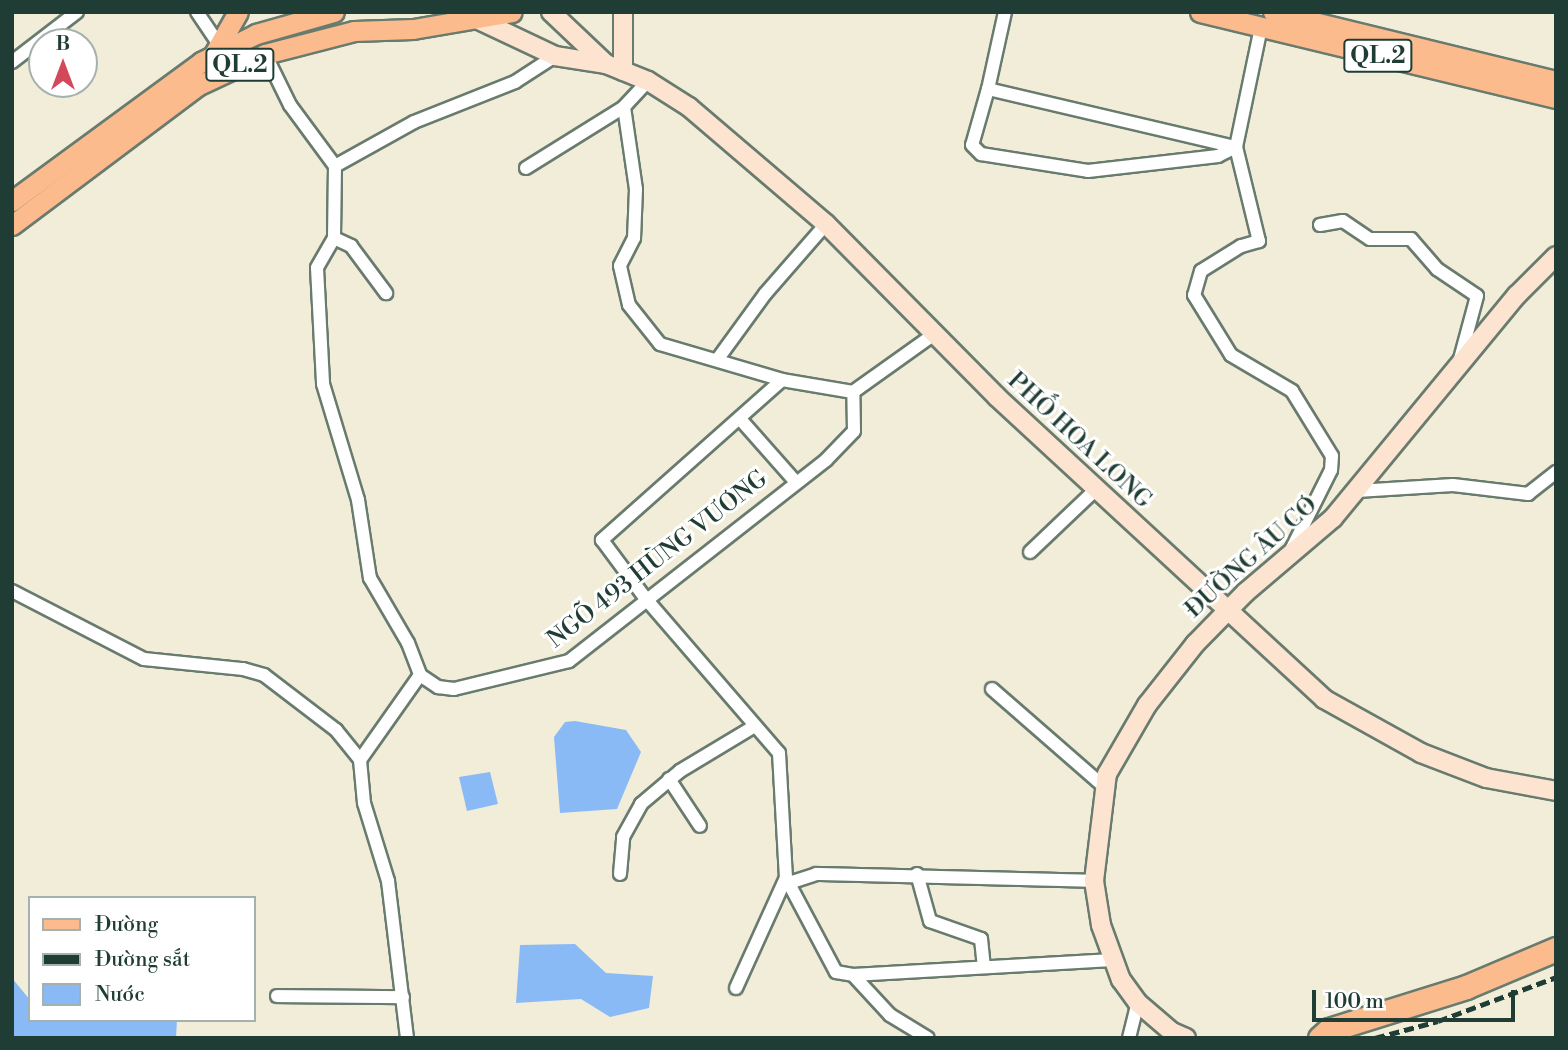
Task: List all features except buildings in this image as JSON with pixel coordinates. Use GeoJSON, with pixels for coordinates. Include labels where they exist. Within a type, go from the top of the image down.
{"type":"FeatureCollection","features":[{"type":"Feature","properties":{"kind":"highway"},"geometry":{"type":"LineString","coordinates":[[1325,1034],[1466,987],[1556,949]]}},
{"type":"Feature","properties":{"kind":"main road"},"geometry":{"type":"LineString","coordinates":[[223,73],[216,50],[238,12]]}},
{"type":"Feature","properties":{"kind":"main road","name":"QL.2"},"geometry":{"type":"LineString","coordinates":[[12,201],[216,50],[257,34],[334,12]]}},
{"type":"Feature","properties":{"kind":"main road","name":"QL.2"},"geometry":{"type":"LineString","coordinates":[[12,225],[197,86],[265,54],[355,32],[512,12]]}},
{"type":"Feature","properties":{"kind":"main road","name":"QL.2"},"geometry":{"type":"LineString","coordinates":[[1200,12],[1267,20],[1556,80]]}},
{"type":"Feature","properties":{"kind":"main road","name":"QL.2"},"geometry":{"type":"LineString","coordinates":[[1267,20],[1556,98]]}},
{"type":"Feature","properties":{"kind":"main road"},"geometry":{"type":"LineString","coordinates":[[1515,71],[1556,70]]}},
{"type":"Feature","properties":{"kind":"street"},"geometry":{"type":"LineString","coordinates":[[12,62],[77,12]]}},
{"type":"Feature","properties":{"kind":"street"},"geometry":{"type":"LineString","coordinates":[[197,12],[216,50]]}},
{"type":"Feature","properties":{"kind":"street","name":"PHỐ HOA LONG"},"geometry":{"type":"LineString","coordinates":[[551,12],[615,67]]}},
{"type":"Feature","properties":{"kind":"street"},"geometry":{"type":"LineString","coordinates":[[615,67],[623,12]]}},
{"type":"Feature","properties":{"kind":"street"},"geometry":{"type":"LineString","coordinates":[[1005,12],[972,145],[981,154],[1088,172],[1218,156],[1236,147]]}},
{"type":"Feature","properties":{"kind":"street","name":"PHỐ HOA LONG"},"geometry":{"type":"LineString","coordinates":[[474,16],[555,56],[615,67],[648,81],[696,113],[825,224],[933,335],[1095,490],[1324,699],[1377,730],[1486,778],[1556,791]]}},
{"type":"Feature","properties":{"kind":"street"},"geometry":{"type":"LineString","coordinates":[[1267,20],[1236,147],[1259,241],[1241,246],[1201,271],[1194,295],[1230,355],[1292,391],[1332,456],[1331,470],[1287,556]]}},
{"type":"Feature","properties":{"kind":"street"},"geometry":{"type":"LineString","coordinates":[[265,54],[290,105],[335,166],[334,238],[317,268],[323,384],[358,500],[370,578],[408,643],[420,675],[360,760]]}},
{"type":"Feature","properties":{"kind":"street"},"geometry":{"type":"LineString","coordinates":[[335,166],[414,122],[515,82],[555,56]]}},
{"type":"Feature","properties":{"kind":"street"},"geometry":{"type":"LineString","coordinates":[[526,168],[624,107],[648,81]]}},
{"type":"Feature","properties":{"kind":"street"},"geometry":{"type":"LineString","coordinates":[[988,89],[1236,147]]}},
{"type":"Feature","properties":{"kind":"street"},"geometry":{"type":"LineString","coordinates":[[624,107],[636,189],[634,237],[620,266],[629,305],[660,344],[782,380],[853,392],[933,335]]}},
{"type":"Feature","properties":{"kind":"street"},"geometry":{"type":"LineString","coordinates":[[1320,225],[1343,221],[1370,239],[1411,239],[1437,269],[1477,296],[1456,370]]}},
{"type":"Feature","properties":{"kind":"street"},"geometry":{"type":"LineString","coordinates":[[717,360],[765,294],[825,224]]}},
{"type":"Feature","properties":{"kind":"street"},"geometry":{"type":"LineString","coordinates":[[334,238],[351,246],[386,293]]}},
{"type":"Feature","properties":{"kind":"street","name":"ĐƯỜNG ÂU CƠ"},"geometry":{"type":"LineString","coordinates":[[1186,1038],[1172,1032],[1138,1003],[1114,960],[1094,881],[1103,786],[1147,705],[1226,610],[1357,491],[1456,370],[1556,256]]}},
{"type":"Feature","properties":{"kind":"street"},"geometry":{"type":"LineString","coordinates":[[782,380],[741,420],[604,536],[603,544],[646,599],[775,747],[781,762],[788,881],[836,972],[853,975],[1114,960]]}},
{"type":"Feature","properties":{"kind":"street","name":"NGÕ 493 HÙNG VƯƠNG"},"geometry":{"type":"LineString","coordinates":[[420,675],[438,687],[454,690],[562,664],[794,481],[826,460],[854,431],[853,392]]}},
{"type":"Feature","properties":{"kind":"street"},"geometry":{"type":"LineString","coordinates":[[741,420],[794,481]]}},
{"type":"Feature","properties":{"kind":"street"},"geometry":{"type":"LineString","coordinates":[[1357,491],[1453,485],[1528,494],[1556,472]]}},
{"type":"Feature","properties":{"kind":"street"},"geometry":{"type":"LineString","coordinates":[[1030,552],[1095,490]]}},
{"type":"Feature","properties":{"kind":"street"},"geometry":{"type":"LineString","coordinates":[[12,591],[144,659],[243,668],[264,675],[311,708],[360,760],[364,803],[388,881],[407,1038]]}},
{"type":"Feature","properties":{"kind":"street"},"geometry":{"type":"LineString","coordinates":[[992,689],[1103,786]]}},
{"type":"Feature","properties":{"kind":"street"},"geometry":{"type":"LineString","coordinates":[[620,874],[623,837],[641,804],[669,779],[755,726]]}},
{"type":"Feature","properties":{"kind":"street"},"geometry":{"type":"LineString","coordinates":[[669,779],[700,826]]}},
{"type":"Feature","properties":{"kind":"street"},"geometry":{"type":"LineString","coordinates":[[736,988],[788,881],[810,874],[917,874],[1094,881]]}},
{"type":"Feature","properties":{"kind":"street"},"geometry":{"type":"LineString","coordinates":[[917,874],[930,921],[981,939],[984,967]]}},
{"type":"Feature","properties":{"kind":"street"},"geometry":{"type":"LineString","coordinates":[[853,975],[890,1015],[928,1038]]}},
{"type":"Feature","properties":{"kind":"street"},"geometry":{"type":"LineString","coordinates":[[277,996],[403,997]]}},
{"type":"Feature","properties":{"kind":"street"},"geometry":{"type":"LineString","coordinates":[[1129,1038],[1138,1003]]}},
{"type":"Feature","properties":{"kind":"street"},"geometry":{"type":"LineString","coordinates":[[1305,1038],[1325,1034]]}},
{"type":"Feature","properties":{"kind":"water"},"geometry":{"type":"Polygon","coordinates":[[[575,721],[626,730],[641,752],[617,809],[560,813],[554,737],[565,722],[575,721]]]}},
{"type":"Feature","properties":{"kind":"water"},"geometry":{"type":"Polygon","coordinates":[[[490,772],[498,804],[467,811],[459,777],[490,772]]]}},
{"type":"Feature","properties":{"kind":"water"},"geometry":{"type":"Polygon","coordinates":[[[575,944],[606,973],[653,976],[649,1008],[610,1017],[581,999],[516,1003],[520,945],[575,944]]]}},
{"type":"Feature","properties":{"kind":"water"},"geometry":{"type":"Polygon","coordinates":[[[12,978],[28,998],[28,1022],[177,1022],[176,1038],[12,1038],[12,978]]]}},
{"type":"Feature","properties":{"kind":"railway"},"geometry":{"type":"LineString","coordinates":[[1375,1038],[1438,1021],[1556,977]]}}]}
